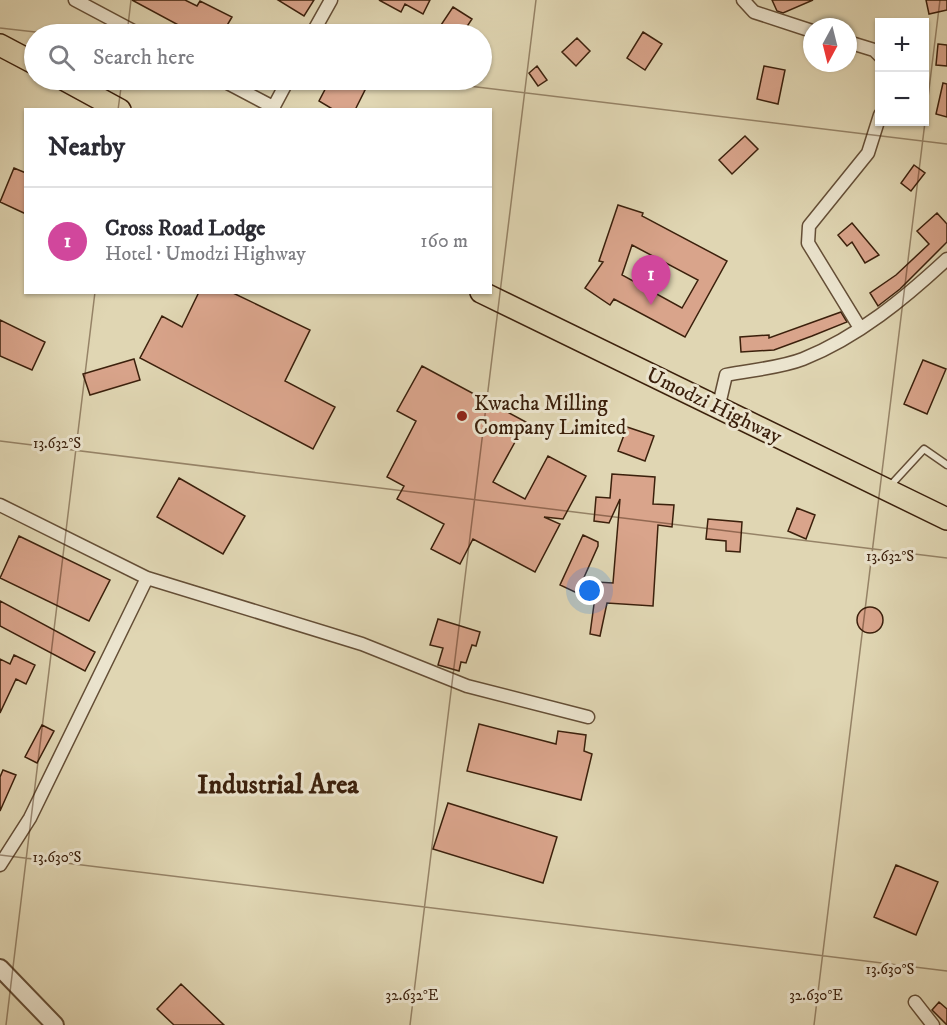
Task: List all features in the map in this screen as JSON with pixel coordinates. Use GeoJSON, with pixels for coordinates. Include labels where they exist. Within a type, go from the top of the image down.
{"type":"FeatureCollection","features":[{"type":"Feature","properties":{"kind":"highway"},"geometry":{"type":"LineString","coordinates":[[0,45],[24,58]]}},
{"type":"Feature","properties":{"kind":"highway"},"geometry":{"type":"LineString","coordinates":[[83,90],[116,108]]}},
{"type":"Feature","properties":{"kind":"highway","name":"Umodzi Highway"},"geometry":{"type":"LineString","coordinates":[[485,294],[947,519]]}},
{"type":"Feature","properties":{"kind":"street"},"geometry":{"type":"LineString","coordinates":[[75,0],[119,24]]}},
{"type":"Feature","properties":{"kind":"street"},"geometry":{"type":"LineString","coordinates":[[317,24],[330,0]]}},
{"type":"Feature","properties":{"kind":"street"},"geometry":{"type":"LineString","coordinates":[[743,0],[753,12],[803,28]]}},
{"type":"Feature","properties":{"kind":"street"},"geometry":{"type":"LineString","coordinates":[[857,45],[875,51]]}},
{"type":"Feature","properties":{"kind":"street"},"geometry":{"type":"LineString","coordinates":[[240,90],[272,108],[282,90]]}},
{"type":"Feature","properties":{"kind":"street"},"geometry":{"type":"LineString","coordinates":[[860,328],[808,243],[809,226],[868,153],[876,126]]}},
{"type":"Feature","properties":{"kind":"street"},"geometry":{"type":"LineString","coordinates":[[718,409],[726,375],[802,359],[860,328],[910,293],[947,259]]}},
{"type":"Feature","properties":{"kind":"street"},"geometry":{"type":"LineString","coordinates":[[0,505],[147,578],[362,644],[467,686],[588,717]]}},
{"type":"Feature","properties":{"kind":"street"},"geometry":{"type":"LineString","coordinates":[[0,866],[30,818],[147,578]]}},
{"type":"Feature","properties":{"kind":"street"},"geometry":{"type":"LineString","coordinates":[[0,968],[55,1025]]}},
{"type":"Feature","properties":{"kind":"street"},"geometry":{"type":"LineString","coordinates":[[915,1002],[933,1025]]}},
{"type":"Feature","properties":{"kind":"lane"},"geometry":{"type":"LineString","coordinates":[[886,490],[924,449],[947,465]]}},
{"type":"Feature","properties":{"kind":"building"},"geometry":{"type":"Polygon","coordinates":[[[132,0],[185,0],[197,6],[200,1],[232,17],[228,24],[176,24],[132,0]]]}},
{"type":"Feature","properties":{"kind":"building"},"geometry":{"type":"Polygon","coordinates":[[[278,0],[314,0],[304,16],[278,0]]]}},
{"type":"Feature","properties":{"kind":"building"},"geometry":{"type":"Polygon","coordinates":[[[379,0],[430,0],[423,14],[405,4],[401,12],[379,0]]]}},
{"type":"Feature","properties":{"kind":"building"},"geometry":{"type":"Polygon","coordinates":[[[772,0],[813,0],[783,13],[777,11],[772,0]]]}},
{"type":"Feature","properties":{"kind":"building"},"geometry":{"type":"Polygon","coordinates":[[[926,0],[947,0],[947,10],[929,14],[926,0]]]}},
{"type":"Feature","properties":{"kind":"building"},"geometry":{"type":"Polygon","coordinates":[[[453,7],[472,19],[469,24],[442,24],[453,7]]]}},
{"type":"Feature","properties":{"kind":"building"},"geometry":{"type":"Polygon","coordinates":[[[643,32],[662,44],[645,70],[627,58],[643,32]]]}},
{"type":"Feature","properties":{"kind":"building"},"geometry":{"type":"Polygon","coordinates":[[[577,38],[590,51],[576,66],[562,52],[577,38]]]}},
{"type":"Feature","properties":{"kind":"building"},"geometry":{"type":"Polygon","coordinates":[[[938,44],[947,45],[947,66],[936,65],[938,44]]]}},
{"type":"Feature","properties":{"kind":"building"},"geometry":{"type":"Polygon","coordinates":[[[537,66],[547,80],[538,86],[529,73],[537,66]]]}},
{"type":"Feature","properties":{"kind":"building"},"geometry":{"type":"Polygon","coordinates":[[[764,66],[785,70],[778,104],[757,99],[764,66]]]}},
{"type":"Feature","properties":{"kind":"building"},"geometry":{"type":"Polygon","coordinates":[[[943,83],[947,84],[947,117],[936,114],[943,83]]]}},
{"type":"Feature","properties":{"kind":"building"},"geometry":{"type":"Polygon","coordinates":[[[325,90],[365,90],[356,108],[331,108],[319,101],[325,90]]]}},
{"type":"Feature","properties":{"kind":"building"},"geometry":{"type":"Polygon","coordinates":[[[745,136],[758,149],[732,174],[719,160],[745,136]]]}},
{"type":"Feature","properties":{"kind":"building"},"geometry":{"type":"Polygon","coordinates":[[[914,165],[925,173],[911,191],[901,183],[914,165]]]}},
{"type":"Feature","properties":{"kind":"building"},"geometry":{"type":"Polygon","coordinates":[[[14,168],[24,172],[24,213],[0,202],[14,168]]]}},
{"type":"Feature","properties":{"kind":"building"},"geometry":{"type":"Polygon","coordinates":[[[618,205],[643,213],[642,216],[727,261],[685,337],[614,299],[610,305],[585,288],[603,262],[599,261],[618,205]],[[632,245],[622,275],[682,308],[698,280],[632,245]]]}},
{"type":"Feature","properties":{"kind":"building"},"geometry":{"type":"Polygon","coordinates":[[[937,213],[947,224],[947,242],[900,289],[878,306],[870,293],[896,275],[929,244],[917,231],[937,213]]]}},
{"type":"Feature","properties":{"kind":"building"},"geometry":{"type":"Polygon","coordinates":[[[852,223],[879,255],[865,263],[852,242],[847,246],[838,235],[852,223]]]}},
{"type":"Feature","properties":{"kind":"building"},"geometry":{"type":"Polygon","coordinates":[[[198,294],[235,294],[310,330],[285,381],[335,407],[313,449],[140,358],[162,316],[182,327],[198,294]]]}},
{"type":"Feature","properties":{"kind":"building"},"geometry":{"type":"Polygon","coordinates":[[[841,312],[847,322],[774,350],[741,352],[740,337],[769,335],[769,338],[841,312]]]}},
{"type":"Feature","properties":{"kind":"building"},"geometry":{"type":"Polygon","coordinates":[[[0,320],[45,342],[32,370],[0,356],[0,320]]]}},
{"type":"Feature","properties":{"kind":"building"},"geometry":{"type":"Polygon","coordinates":[[[134,359],[140,380],[90,395],[83,374],[134,359]]]}},
{"type":"Feature","properties":{"kind":"building"},"geometry":{"type":"Polygon","coordinates":[[[923,360],[946,369],[927,414],[904,404],[923,360]]]}},
{"type":"Feature","properties":{"kind":"building"},"geometry":{"type":"Polygon","coordinates":[[[422,366],[526,422],[493,482],[525,499],[548,456],[586,476],[563,519],[544,517],[560,524],[535,572],[473,539],[460,564],[431,549],[444,524],[397,499],[404,486],[387,477],[416,421],[397,411],[422,366]]]}},
{"type":"Feature","properties":{"kind":"building"},"geometry":{"type":"Polygon","coordinates":[[[627,427],[654,436],[645,461],[618,451],[627,427]]]}},
{"type":"Feature","properties":{"kind":"building"},"geometry":{"type":"Polygon","coordinates":[[[612,474],[655,477],[653,504],[674,505],[672,527],[658,525],[653,606],[607,603],[600,636],[590,634],[597,582],[613,583],[620,499],[609,523],[594,521],[596,497],[610,498],[612,474]]]}},
{"type":"Feature","properties":{"kind":"building"},"geometry":{"type":"Polygon","coordinates":[[[179,478],[245,516],[223,554],[157,517],[179,478]]]}},
{"type":"Feature","properties":{"kind":"building"},"geometry":{"type":"Polygon","coordinates":[[[797,508],[815,515],[806,539],[788,531],[797,508]]]}},
{"type":"Feature","properties":{"kind":"building"},"geometry":{"type":"Polygon","coordinates":[[[708,519],[742,522],[740,552],[726,551],[726,541],[706,539],[708,519]]]}},
{"type":"Feature","properties":{"kind":"building"},"geometry":{"type":"Polygon","coordinates":[[[583,535],[598,542],[598,546],[577,593],[560,585],[583,535]]]}},
{"type":"Feature","properties":{"kind":"building"},"geometry":{"type":"Polygon","coordinates":[[[19,536],[110,580],[89,621],[0,578],[19,536]]]}},
{"type":"Feature","properties":{"kind":"building"},"geometry":{"type":"Polygon","coordinates":[[[0,601],[95,652],[85,671],[0,626],[0,601]]]}},
{"type":"Feature","properties":{"kind":"building"},"geometry":{"type":"Polygon","coordinates":[[[870,607],[879,611],[883,620],[879,629],[870,633],[861,629],[857,620],[861,611],[870,607]]]}},
{"type":"Feature","properties":{"kind":"building"},"geometry":{"type":"Polygon","coordinates":[[[438,619],[480,632],[476,646],[472,645],[466,663],[461,662],[459,671],[438,665],[443,648],[430,645],[438,619]]]}},
{"type":"Feature","properties":{"kind":"building"},"geometry":{"type":"Polygon","coordinates":[[[14,655],[35,665],[26,684],[16,679],[0,713],[0,659],[10,664],[14,655]]]}},
{"type":"Feature","properties":{"kind":"building"},"geometry":{"type":"Polygon","coordinates":[[[479,724],[556,744],[558,731],[586,735],[584,751],[592,754],[581,800],[467,771],[479,724]]]}},
{"type":"Feature","properties":{"kind":"building"},"geometry":{"type":"Polygon","coordinates":[[[42,725],[54,731],[37,763],[25,757],[42,725]]]}},
{"type":"Feature","properties":{"kind":"building"},"geometry":{"type":"Polygon","coordinates":[[[3,770],[16,775],[0,811],[0,777],[3,770]]]}},
{"type":"Feature","properties":{"kind":"building"},"geometry":{"type":"Polygon","coordinates":[[[448,803],[557,837],[543,883],[433,849],[448,803]]]}},
{"type":"Feature","properties":{"kind":"building"},"geometry":{"type":"Polygon","coordinates":[[[896,865],[938,882],[916,935],[874,917],[896,865]]]}},
{"type":"Feature","properties":{"kind":"building"},"geometry":{"type":"Polygon","coordinates":[[[181,984],[224,1025],[174,1025],[157,1009],[181,984]]]}},
{"type":"Feature","properties":{"kind":"building"},"geometry":{"type":"Polygon","coordinates":[[[939,1002],[947,1009],[947,1025],[932,1010],[939,1002]]]}},
{"type":"Feature","properties":{"kind":"place","name":"Cross Road Lodge"},"geometry":{"type":"Point","coordinates":[651,305]}},
{"type":"Feature","properties":{"kind":"place","name":"Kwacha Milling Company Limited"},"geometry":{"type":"Point","coordinates":[462,416]}},
{"type":"Feature","properties":{"kind":"district","name":"Industrial Area"},"geometry":{"type":"Point","coordinates":[278,785]}}]}
